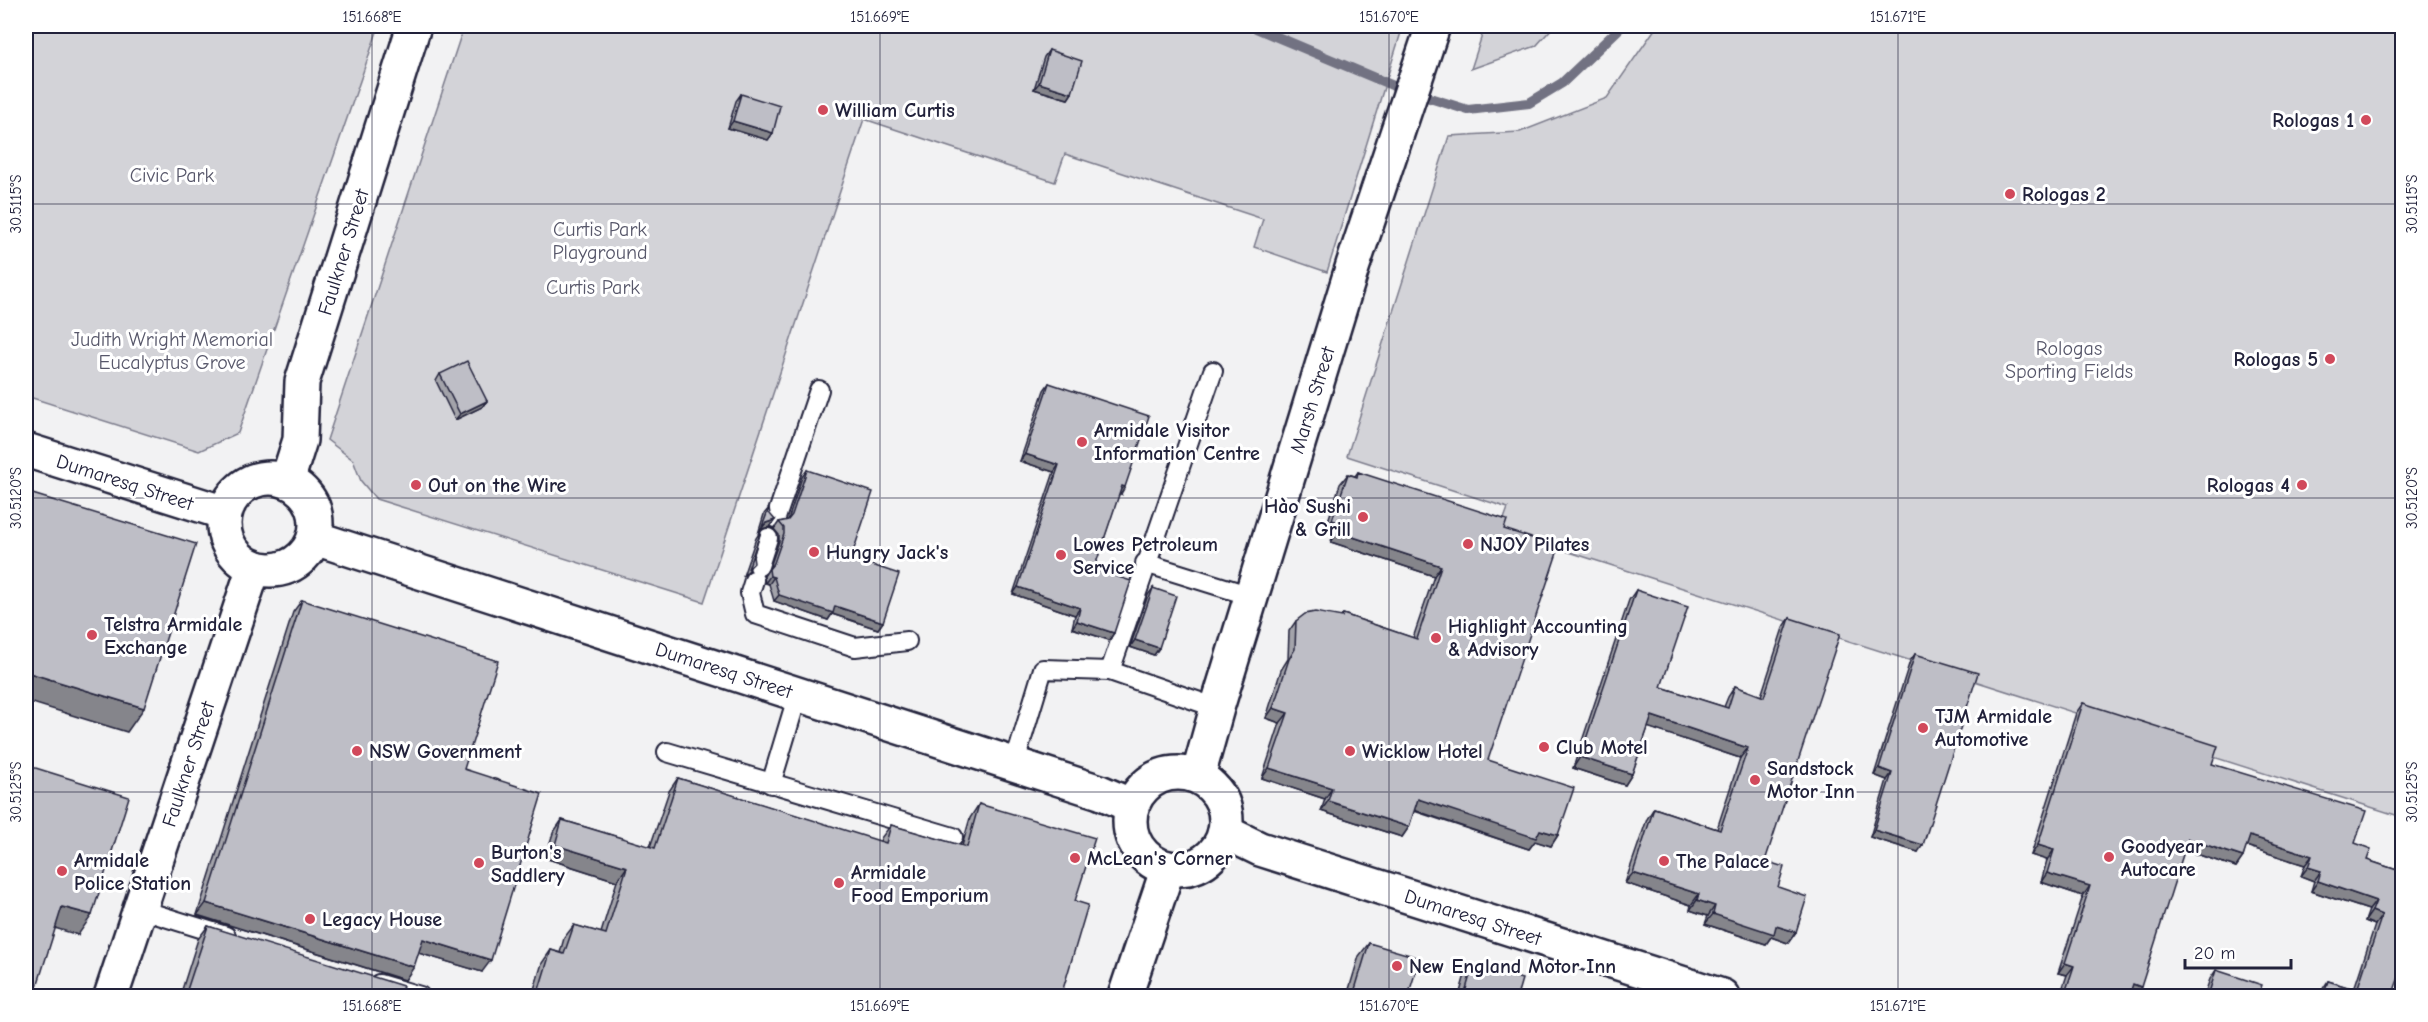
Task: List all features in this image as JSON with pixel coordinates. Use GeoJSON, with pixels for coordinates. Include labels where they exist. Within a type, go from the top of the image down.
{"type":"FeatureCollection","features":[{"type":"Feature","properties":{"kind":"street","name":"Faulkner Street"},"geometry":{"type":"LineString","coordinates":[[287,482],[300,440],[302,382],[414,26]]}},
{"type":"Feature","properties":{"kind":"street","name":"Marsh Street"},"geometry":{"type":"LineString","coordinates":[[1198,777],[1217,708],[1353,265],[1433,26]]}},
{"type":"Feature","properties":{"kind":"street","name":"Dumaresq Street"},"geometry":{"type":"LineString","coordinates":[[26,450],[225,513]]}},
{"type":"Feature","properties":{"kind":"street"},"geometry":{"type":"LineString","coordinates":[[268,478],[287,482],[302,490],[312,504],[316,520],[315,538],[305,555],[292,566],[273,571],[254,567],[237,556],[228,543],[224,528],[225,513],[234,496],[249,483],[268,478]]}},
{"type":"Feature","properties":{"kind":"street","name":"Dumaresq Street"},"geometry":{"type":"LineString","coordinates":[[315,538],[1100,792],[1132,806]]}},
{"type":"Feature","properties":{"kind":"street","name":"Faulkner Street"},"geometry":{"type":"LineString","coordinates":[[111,996],[254,567]]}},
{"type":"Feature","properties":{"kind":"street"},"geometry":{"type":"LineString","coordinates":[[1182,772],[1198,777],[1209,784],[1224,805],[1227,818],[1221,844],[1211,856],[1198,865],[1184,869],[1168,868],[1144,856],[1136,845],[1129,819],[1132,806],[1139,791],[1151,780],[1166,774],[1182,772]]}},
{"type":"Feature","properties":{"kind":"street","name":"Dumaresq Street"},"geometry":{"type":"LineString","coordinates":[[1225,832],[1260,849],[1722,996]]}},
{"type":"Feature","properties":{"kind":"street"},"geometry":{"type":"LineString","coordinates":[[1125,996],[1168,868]]}},
{"type":"Feature","properties":{"kind":"lane"},"geometry":{"type":"LineString","coordinates":[[1110,671],[1145,563],[1213,371]]}},
{"type":"Feature","properties":{"kind":"lane"},"geometry":{"type":"LineString","coordinates":[[776,518],[819,390]]}},
{"type":"Feature","properties":{"kind":"lane"},"geometry":{"type":"LineString","coordinates":[[768,538],[750,593],[755,614],[855,647],[907,641]]}},
{"type":"Feature","properties":{"kind":"lane"},"geometry":{"type":"LineString","coordinates":[[1145,563],[1251,596]]}},
{"type":"Feature","properties":{"kind":"lane"},"geometry":{"type":"LineString","coordinates":[[1014,765],[1043,669],[1110,671],[1217,708]]}},
{"type":"Feature","properties":{"kind":"lane"},"geometry":{"type":"LineString","coordinates":[[771,784],[798,694]]}},
{"type":"Feature","properties":{"kind":"lane"},"geometry":{"type":"LineString","coordinates":[[667,752],[953,837]]}},
{"type":"Feature","properties":{"kind":"lane"},"geometry":{"type":"LineString","coordinates":[[140,909],[239,940]]}},
{"type":"Feature","properties":{"kind":"lane"},"geometry":{"type":"LineString","coordinates":[[363,979],[420,996]]}},
{"type":"Feature","properties":{"kind":"green space","name":"Civic Park"},"geometry":{"type":"Polygon","coordinates":[[[26,26],[379,26],[238,433],[199,451],[26,396],[26,26]]]}},
{"type":"Feature","properties":{"kind":"green space","name":"Curtis Park"},"geometry":{"type":"Polygon","coordinates":[[[464,26],[1403,26],[1327,272],[1254,247],[1263,219],[1065,154],[1055,182],[864,119],[704,602],[376,499],[361,481],[353,460],[327,440],[464,26]]]}},
{"type":"Feature","properties":{"kind":"green space"},"geometry":{"type":"Polygon","coordinates":[[[1485,26],[1554,26],[1536,46],[1471,69],[1485,26]]]}},
{"type":"Feature","properties":{"kind":"green space","name":"Rologas Sporting Fields"},"geometry":{"type":"Polygon","coordinates":[[[1657,26],[2402,26],[2402,817],[1500,530],[1508,508],[1347,456],[1449,136],[1520,132],[1607,98],[1657,26]]]}},
{"type":"Feature","properties":{"kind":"building"},"geometry":{"type":"Polygon","coordinates":[[[1049,50],[1082,61],[1072,93],[1039,83],[1049,50]]]}},
{"type":"Feature","properties":{"kind":"building"},"geometry":{"type":"Polygon","coordinates":[[[741,94],[780,106],[773,133],[733,121],[741,94]]]}},
{"type":"Feature","properties":{"kind":"building"},"geometry":{"type":"Polygon","coordinates":[[[467,361],[487,401],[460,414],[440,374],[467,361]]]}},
{"type":"Feature","properties":{"kind":"building"},"geometry":{"type":"Polygon","coordinates":[[[1049,383],[1149,416],[1094,569],[1131,581],[1114,633],[1077,621],[1080,608],[1018,587],[1059,465],[1025,454],[1049,383]]]}},
{"type":"Feature","properties":{"kind":"building","name":"Hungry Jack's"},"geometry":{"type":"Polygon","coordinates":[[[807,470],[873,492],[851,558],[899,574],[883,622],[835,606],[833,613],[779,595],[769,569],[774,563],[784,534],[784,528],[779,522],[788,520],[792,515],[807,470]]]}},
{"type":"Feature","properties":{"kind":"building"},"geometry":{"type":"Polygon","coordinates":[[[1358,472],[1507,520],[1504,529],[1559,547],[1488,760],[1574,788],[1558,835],[1540,830],[1536,838],[1418,799],[1409,827],[1328,801],[1332,788],[1269,768],[1288,713],[1273,708],[1289,659],[1295,649],[1296,621],[1305,614],[1315,612],[1342,617],[1343,614],[1417,639],[1441,566],[1338,532],[1341,523],[1332,520],[1348,474],[1357,477],[1358,472]]]}},
{"type":"Feature","properties":{"kind":"building","name":"Telstra Armidale Exchange"},"geometry":{"type":"Polygon","coordinates":[[[26,492],[196,544],[144,708],[26,672],[26,492]]]}},
{"type":"Feature","properties":{"kind":"building"},"geometry":{"type":"Polygon","coordinates":[[[769,508],[775,520],[762,527],[769,508]]]}},
{"type":"Feature","properties":{"kind":"building"},"geometry":{"type":"Polygon","coordinates":[[[761,531],[753,556],[754,563],[748,569],[761,531]]]}},
{"type":"Feature","properties":{"kind":"building"},"geometry":{"type":"Polygon","coordinates":[[[1153,588],[1176,596],[1159,648],[1135,640],[1153,588]]]}},
{"type":"Feature","properties":{"kind":"building"},"geometry":{"type":"Polygon","coordinates":[[[1636,590],[1688,607],[1661,687],[1728,708],[1735,686],[1764,697],[1790,618],[1840,634],[1765,861],[1784,867],[1778,887],[1807,897],[1796,932],[1776,926],[1774,934],[1713,914],[1715,906],[1697,900],[1699,894],[1633,873],[1654,808],[1720,830],[1748,748],[1652,716],[1632,774],[1580,757],[1636,590]]]}},
{"type":"Feature","properties":{"kind":"building"},"geometry":{"type":"Polygon","coordinates":[[[302,600],[498,661],[464,769],[542,794],[491,960],[423,939],[414,967],[206,903],[302,600]]]}},
{"type":"Feature","properties":{"kind":"building","name":"TJM Armidale Automotive"},"geometry":{"type":"Polygon","coordinates":[[[1915,654],[1978,673],[1923,845],[1874,830],[1892,773],[1879,768],[1915,654]]]}},
{"type":"Feature","properties":{"kind":"building"},"geometry":{"type":"Polygon","coordinates":[[[2083,703],[2218,746],[2212,764],[2366,811],[2355,843],[2371,849],[2367,860],[2403,872],[2403,966],[2392,996],[2323,996],[2328,981],[2357,990],[2382,915],[2372,911],[2376,901],[2318,881],[2321,871],[2308,867],[2312,856],[2250,836],[2243,857],[2188,839],[2141,987],[2133,984],[2129,996],[2064,996],[2074,966],[2065,963],[2090,886],[2047,873],[2054,850],[2038,845],[2083,703]]]}},
{"type":"Feature","properties":{"kind":"building","name":"Armidale Police Station"},"geometry":{"type":"Polygon","coordinates":[[[26,765],[129,797],[92,915],[62,907],[34,996],[26,996],[26,765]]]}},
{"type":"Feature","properties":{"kind":"building","name":"Armidale Food Emporium"},"geometry":{"type":"Polygon","coordinates":[[[678,778],[886,843],[891,825],[967,847],[979,804],[1095,838],[1075,901],[1088,905],[1061,996],[537,996],[551,950],[564,954],[574,925],[606,934],[627,867],[555,845],[562,820],[655,848],[678,778]]]}},
{"type":"Feature","properties":{"kind":"building"},"geometry":{"type":"Polygon","coordinates":[[[208,926],[403,986],[399,996],[185,996],[208,926]]]}},
{"type":"Feature","properties":{"kind":"building"},"geometry":{"type":"Polygon","coordinates":[[[1369,943],[1420,958],[1408,996],[1353,996],[1369,943]]]}},
{"type":"Feature","properties":{"kind":"building"},"geometry":{"type":"Polygon","coordinates":[[[1473,965],[1522,979],[1517,996],[1464,996],[1473,965]]]}},
{"type":"Feature","properties":{"kind":"building"},"geometry":{"type":"Polygon","coordinates":[[[2216,970],[2262,985],[2258,996],[2208,996],[2216,970]]]}},
{"type":"Feature","properties":{"kind":"waterway"},"geometry":{"type":"LineString","coordinates":[[1251,26],[1401,89],[1468,110],[1529,103],[1562,83],[1622,26]]}},
{"type":"Feature","properties":{"kind":"place","name":"William Curtis"},"geometry":{"type":"Point","coordinates":[823,110]}},
{"type":"Feature","properties":{"kind":"place","name":"Rologas 1"},"geometry":{"type":"Point","coordinates":[2366,120]}},
{"type":"Feature","properties":{"kind":"place","name":"Rologas 2"},"geometry":{"type":"Point","coordinates":[2010,194]}},
{"type":"Feature","properties":{"kind":"place","name":"Rologas 5"},"geometry":{"type":"Point","coordinates":[2330,359]}},
{"type":"Feature","properties":{"kind":"place","name":"Armidale Visitor Information Centre"},"geometry":{"type":"Point","coordinates":[1082,442]}},
{"type":"Feature","properties":{"kind":"place","name":"Out on the Wire"},"geometry":{"type":"Point","coordinates":[416,485]}},
{"type":"Feature","properties":{"kind":"place","name":"Rologas 4"},"geometry":{"type":"Point","coordinates":[2302,485]}},
{"type":"Feature","properties":{"kind":"place","name":"Hào Sushi & Grill"},"geometry":{"type":"Point","coordinates":[1363,517]}},
{"type":"Feature","properties":{"kind":"place","name":"NJOY Pilates"},"geometry":{"type":"Point","coordinates":[1468,544]}},
{"type":"Feature","properties":{"kind":"place","name":"Hungry Jack's"},"geometry":{"type":"Point","coordinates":[814,552]}},
{"type":"Feature","properties":{"kind":"place","name":"Lowes Petroleum Service"},"geometry":{"type":"Point","coordinates":[1061,555]}},
{"type":"Feature","properties":{"kind":"place","name":"Telstra Armidale Exchange"},"geometry":{"type":"Point","coordinates":[92,635]}},
{"type":"Feature","properties":{"kind":"place","name":"Highlight Accounting & Advisory"},"geometry":{"type":"Point","coordinates":[1436,638]}},
{"type":"Feature","properties":{"kind":"place","name":"TJM Armidale Automotive"},"geometry":{"type":"Point","coordinates":[1923,728]}},
{"type":"Feature","properties":{"kind":"place","name":"Club Motel"},"geometry":{"type":"Point","coordinates":[1544,747]}},
{"type":"Feature","properties":{"kind":"place","name":"NSW Government"},"geometry":{"type":"Point","coordinates":[357,751]}},
{"type":"Feature","properties":{"kind":"place","name":"Wicklow Hotel"},"geometry":{"type":"Point","coordinates":[1350,751]}},
{"type":"Feature","properties":{"kind":"place","name":"Sandstock Motor Inn"},"geometry":{"type":"Point","coordinates":[1755,780]}},
{"type":"Feature","properties":{"kind":"place","name":"Goodyear Autocare"},"geometry":{"type":"Point","coordinates":[2109,857]}},
{"type":"Feature","properties":{"kind":"place","name":"McLean's Corner"},"geometry":{"type":"Point","coordinates":[1075,858]}},
{"type":"Feature","properties":{"kind":"place","name":"The Palace"},"geometry":{"type":"Point","coordinates":[1664,861]}},
{"type":"Feature","properties":{"kind":"place","name":"Burton's Saddlery"},"geometry":{"type":"Point","coordinates":[479,863]}},
{"type":"Feature","properties":{"kind":"place","name":"Armidale Police Station"},"geometry":{"type":"Point","coordinates":[62,871]}},
{"type":"Feature","properties":{"kind":"place","name":"Armidale Food Emporium"},"geometry":{"type":"Point","coordinates":[839,883]}},
{"type":"Feature","properties":{"kind":"place","name":"Legacy House"},"geometry":{"type":"Point","coordinates":[310,919]}},
{"type":"Feature","properties":{"kind":"place","name":"New England Motor Inn"},"geometry":{"type":"Point","coordinates":[1397,966]}},
{"type":"Feature","properties":{"kind":"park label","name":"Curtis Park Playground"},"geometry":{"type":"Point","coordinates":[600,240]}},
{"type":"Feature","properties":{"kind":"park label","name":"Judith Wright Memorial Eucalyptus Grove"},"geometry":{"type":"Point","coordinates":[172,350]}}]}
